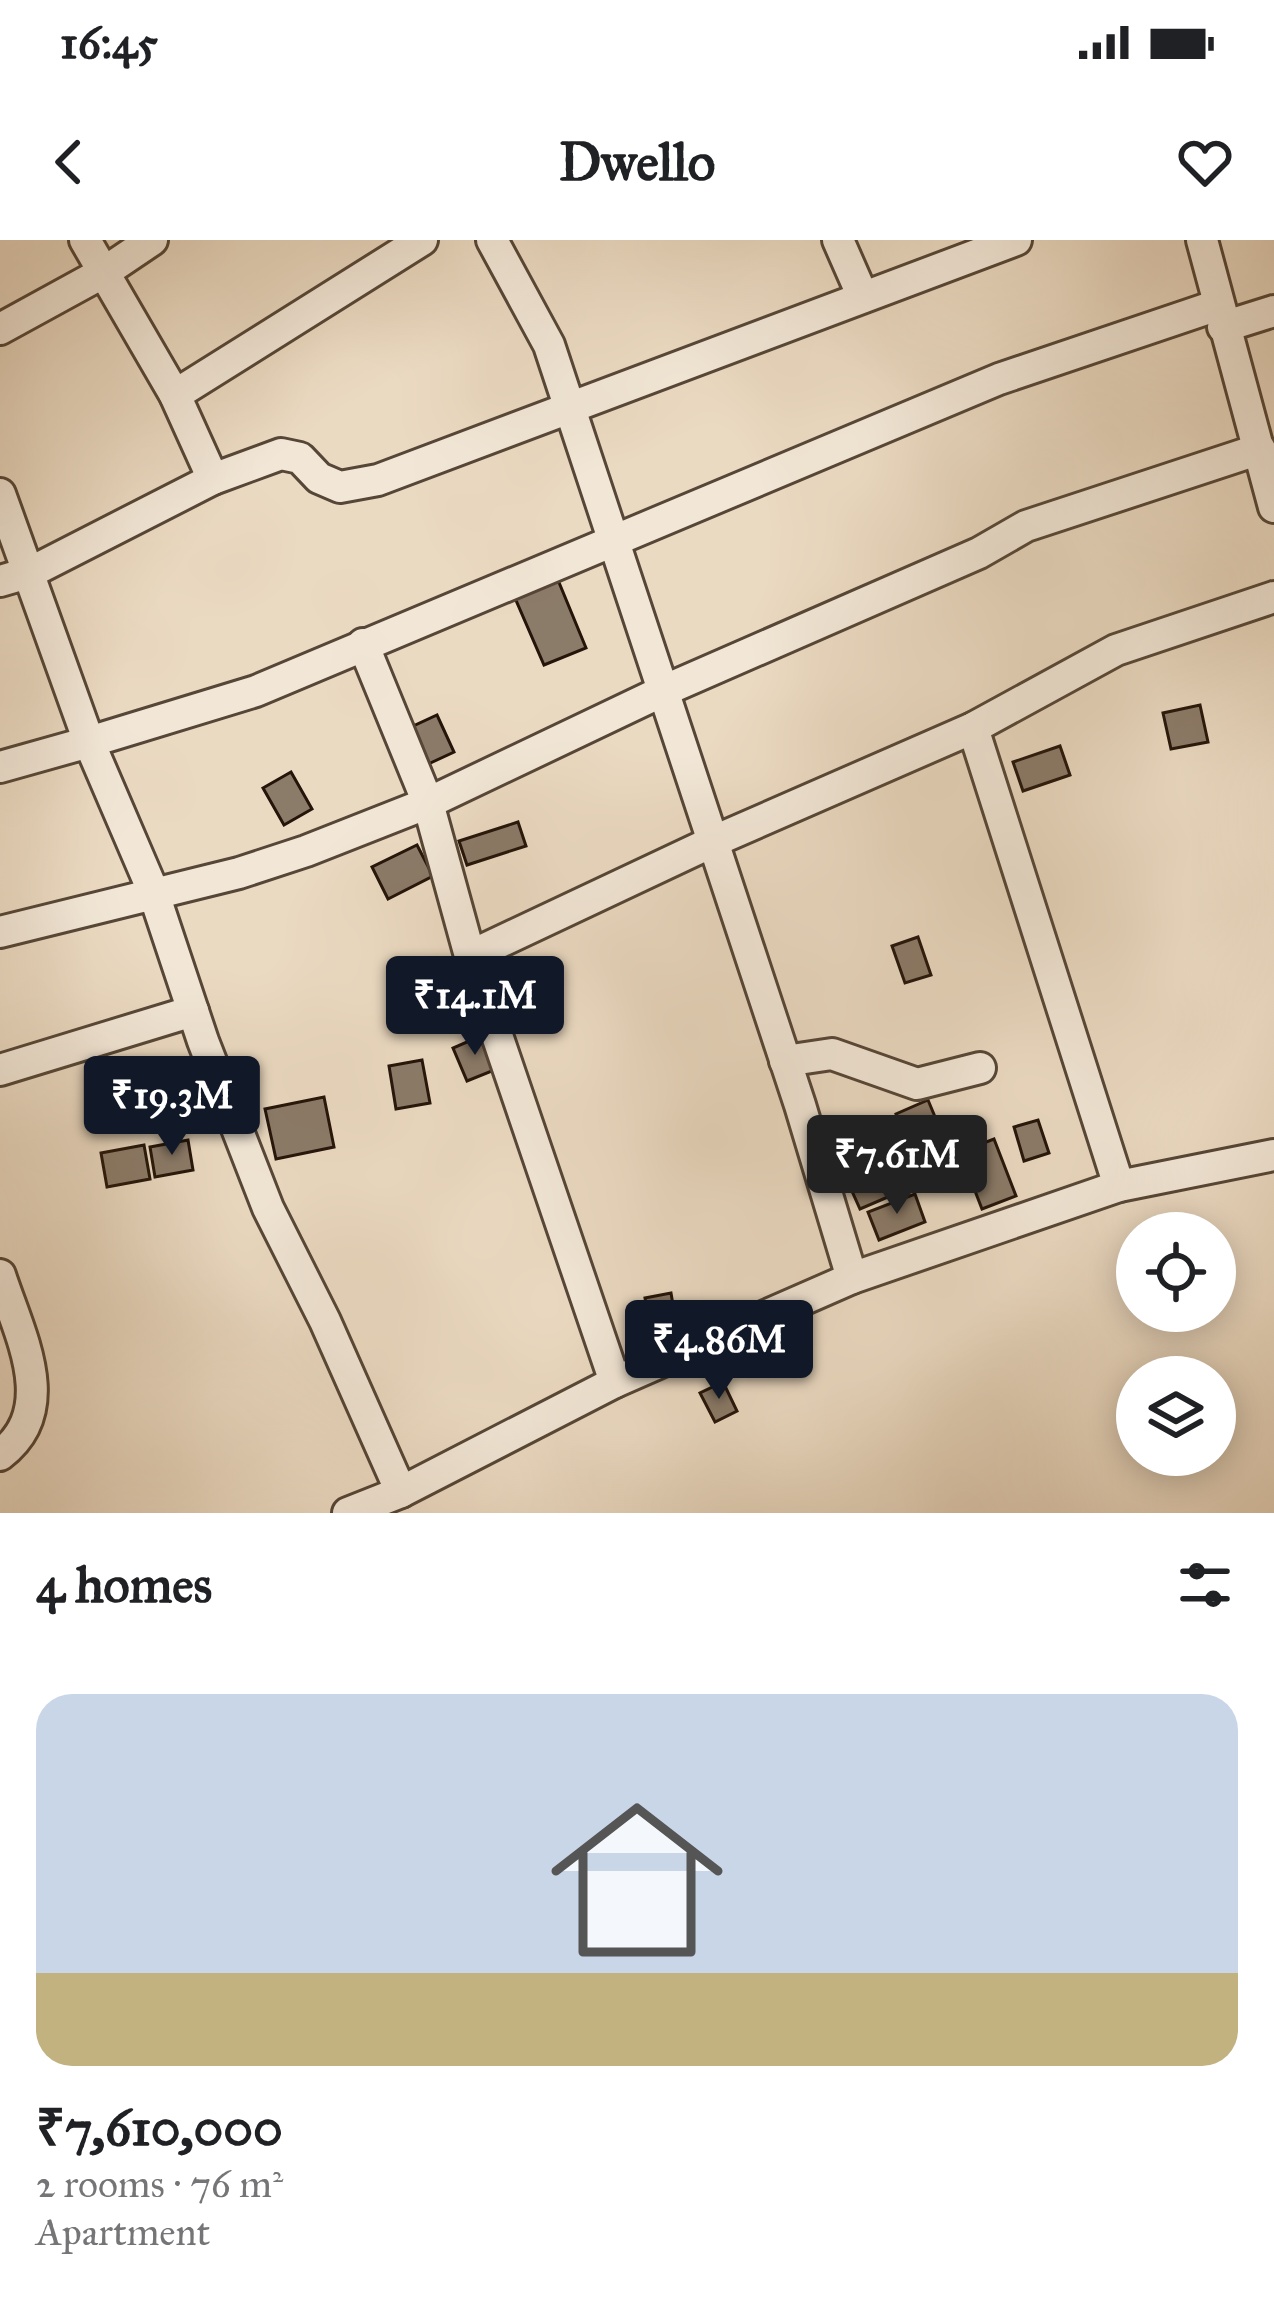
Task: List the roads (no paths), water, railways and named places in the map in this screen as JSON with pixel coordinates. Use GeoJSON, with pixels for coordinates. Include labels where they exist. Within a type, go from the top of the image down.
{"type":"FeatureCollection","features":[{"type":"Feature","properties":{"kind":"street"},"geometry":{"type":"LineString","coordinates":[[86,240],[175,394],[213,479]]}},
{"type":"Feature","properties":{"kind":"street"},"geometry":{"type":"LineString","coordinates":[[0,329],[152,240]]}},
{"type":"Feature","properties":{"kind":"street"},"geometry":{"type":"LineString","coordinates":[[175,394],[422,240]]}},
{"type":"Feature","properties":{"kind":"street"},"geometry":{"type":"LineString","coordinates":[[492,240],[549,345],[852,1278]]}},
{"type":"Feature","properties":{"kind":"street"},"geometry":{"type":"LineString","coordinates":[[838,240],[863,297]]}},
{"type":"Feature","properties":{"kind":"street"},"geometry":{"type":"LineString","coordinates":[[0,581],[31,572],[213,479],[281,454],[300,458],[319,478],[340,487],[378,480],[1016,240]]}},
{"type":"Feature","properties":{"kind":"street"},"geometry":{"type":"LineString","coordinates":[[1202,240],[1274,507]]}},
{"type":"Feature","properties":{"kind":"street"},"geometry":{"type":"LineString","coordinates":[[0,767],[256,691],[999,379],[1221,316],[1274,311]]}},
{"type":"Feature","properties":{"kind":"street"},"geometry":{"type":"LineString","coordinates":[[0,932],[239,873],[428,803],[663,691],[980,553],[1026,526],[1260,449]]}},
{"type":"Feature","properties":{"kind":"street"},"geometry":{"type":"LineString","coordinates":[[0,494],[89,742],[154,892],[193,1011],[268,1208],[401,1492]]}},
{"type":"Feature","properties":{"kind":"street"},"geometry":{"type":"LineString","coordinates":[[470,956],[712,842],[973,728],[1116,650],[1274,597]]}},
{"type":"Feature","properties":{"kind":"street"},"geometry":{"type":"LineString","coordinates":[[363,644],[428,803],[470,956],[615,1382]]}},
{"type":"Feature","properties":{"kind":"street"},"geometry":{"type":"LineString","coordinates":[[973,728],[1119,1186]]}},
{"type":"Feature","properties":{"kind":"street"},"geometry":{"type":"LineString","coordinates":[[0,1070],[193,1011]]}},
{"type":"Feature","properties":{"kind":"street"},"geometry":{"type":"LineString","coordinates":[[785,1061],[832,1054],[917,1084],[980,1069]]}},
{"type":"Feature","properties":{"kind":"street"},"geometry":{"type":"LineString","coordinates":[[348,1513],[401,1492],[615,1382],[852,1278],[1119,1186],[1274,1155]]}},
{"type":"Feature","properties":{"kind":"street"},"geometry":{"type":"LineString","coordinates":[[0,1275],[35,1391],[28,1425],[0,1455]]}}]}
